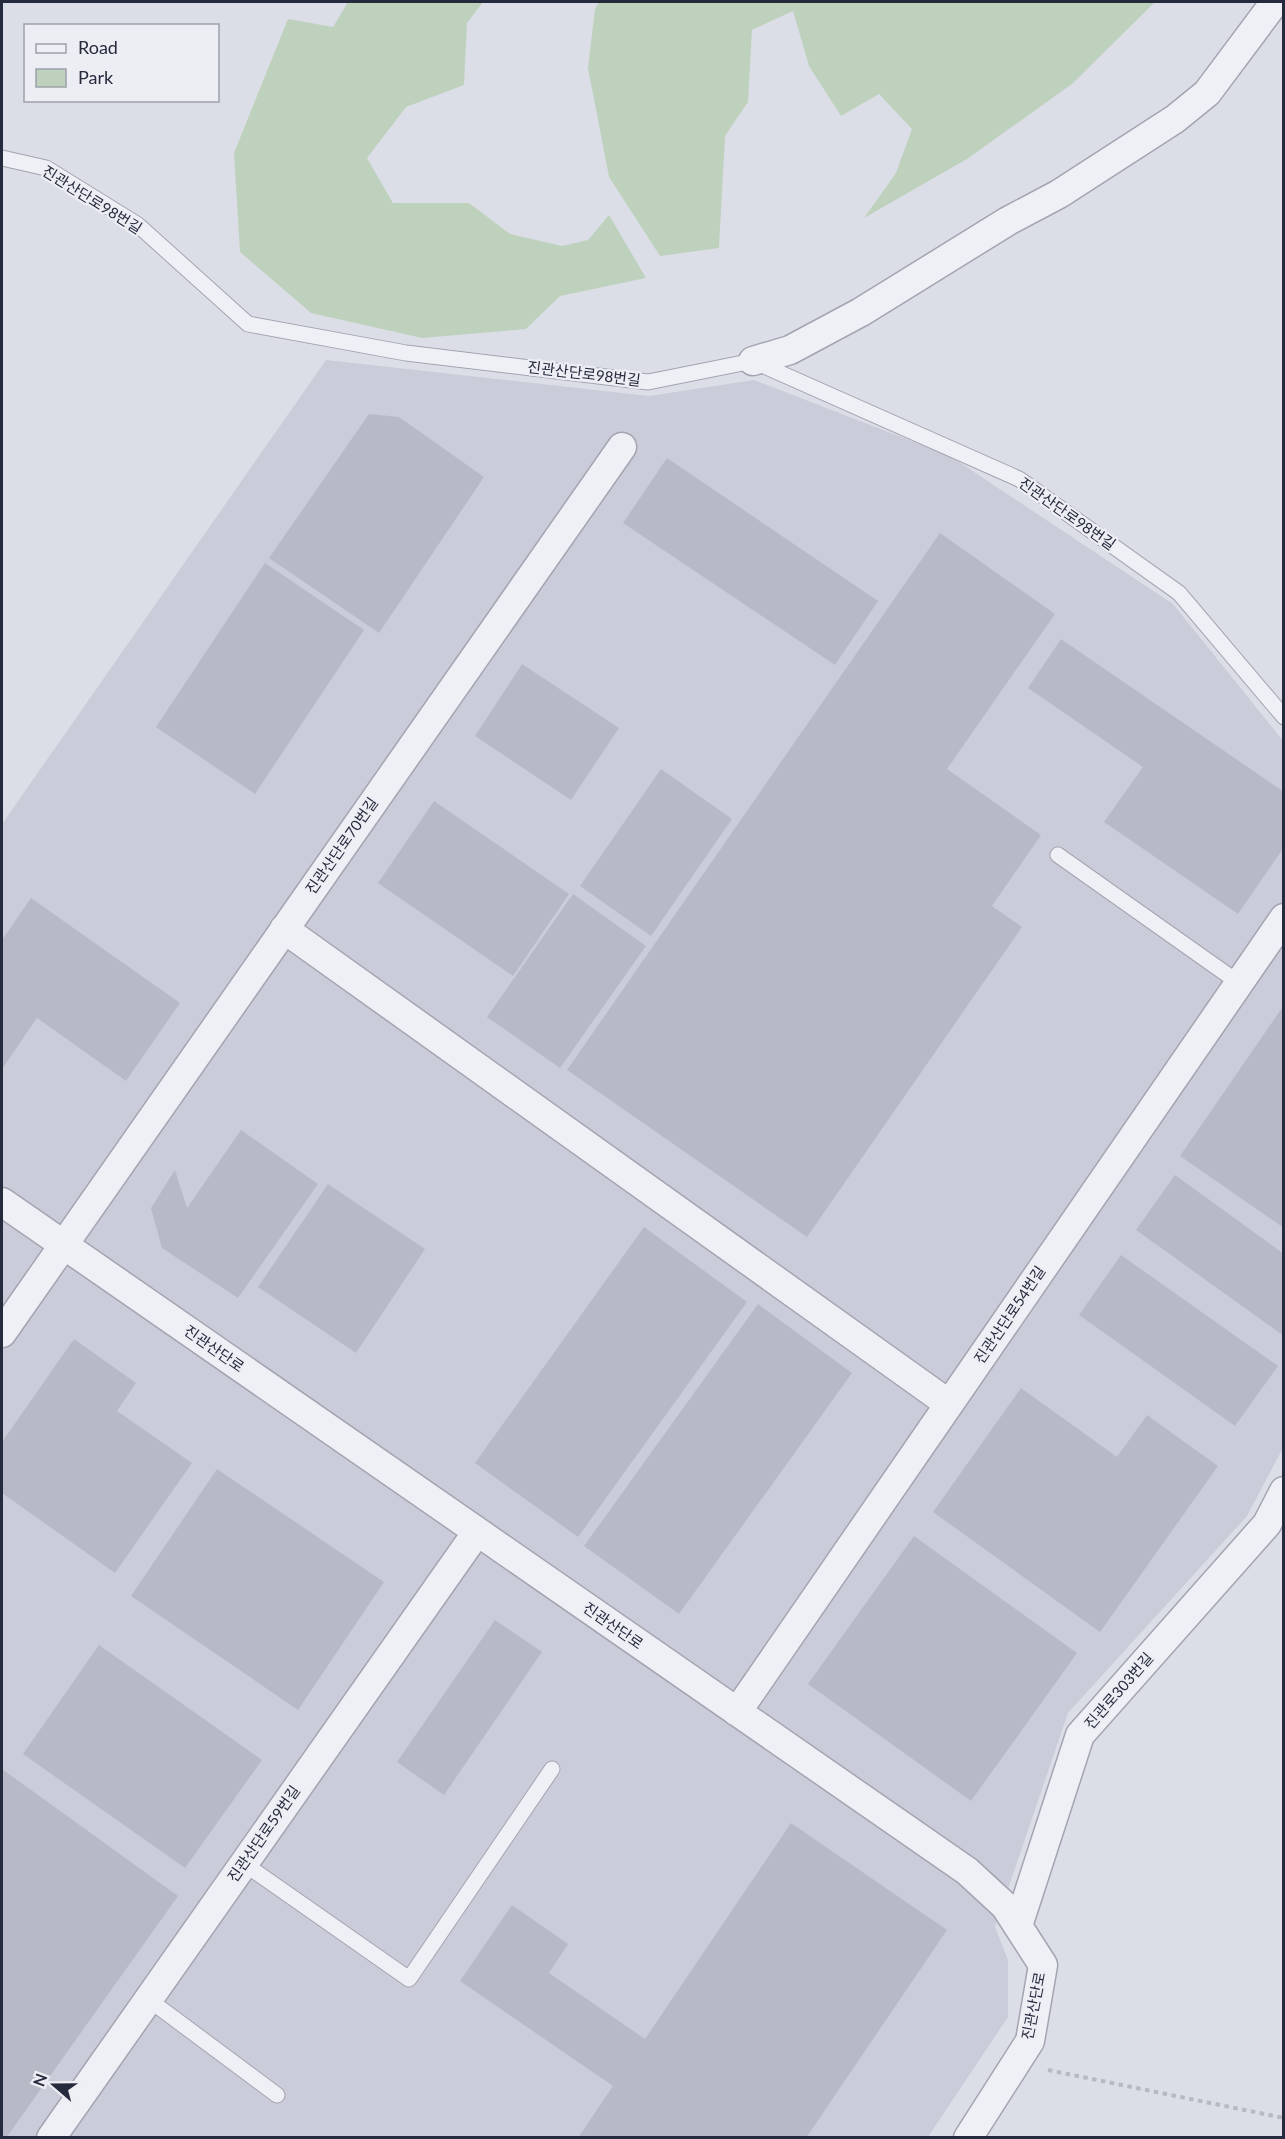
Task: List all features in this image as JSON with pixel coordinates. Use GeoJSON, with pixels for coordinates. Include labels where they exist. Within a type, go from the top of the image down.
{"type":"FeatureCollection","features":[{"type":"Feature","properties":{"kind":"street"},"geometry":{"type":"LineString","coordinates":[[753,361],[790,350],[861,312],[1008,221],[1069,188],[1175,119],[1207,93],[1275,2]]}},
{"type":"Feature","properties":{"kind":"street","name":"진관산단로70번길"},"geometry":{"type":"LineString","coordinates":[[63,1245],[622,447]]}},
{"type":"Feature","properties":{"kind":"street","name":"진관산단로54번길"},"geometry":{"type":"LineString","coordinates":[[737,1712],[1284,918]]}},
{"type":"Feature","properties":{"kind":"street"},"geometry":{"type":"LineString","coordinates":[[284,929],[949,1404]]}},
{"type":"Feature","properties":{"kind":"street","name":"진관산단로"},"geometry":{"type":"LineString","coordinates":[[2,1202],[967,1871],[1005,1906],[1043,1965],[1030,2041],[968,2138]]}},
{"type":"Feature","properties":{"kind":"street"},"geometry":{"type":"LineString","coordinates":[[2,1333],[63,1245]]}},
{"type":"Feature","properties":{"kind":"street","name":"진관로303번길"},"geometry":{"type":"LineString","coordinates":[[1018,1926],[1080,1735],[1267,1524],[1284,1491]]}},
{"type":"Feature","properties":{"kind":"street","name":"진관산단로59번길"},"geometry":{"type":"LineString","coordinates":[[51,2138],[477,1532]]}},
{"type":"Feature","properties":{"kind":"lane","name":"진관산단로98번길"},"geometry":{"type":"LineString","coordinates":[[2,158],[46,168],[138,225],[248,324],[406,353],[648,382],[753,361],[1019,478],[1179,593],[1284,717]]}},
{"type":"Feature","properties":{"kind":"lane"},"geometry":{"type":"LineString","coordinates":[[1058,855],[1239,983]]}},
{"type":"Feature","properties":{"kind":"lane"},"geometry":{"type":"LineString","coordinates":[[243,1863],[409,1978],[552,1769]]}},
{"type":"Feature","properties":{"kind":"lane"},"geometry":{"type":"LineString","coordinates":[[148,1999],[278,2095]]}},
{"type":"Feature","properties":{"kind":"path"},"geometry":{"type":"LineString","coordinates":[[1015,2064],[1284,2118]]}},
{"type":"Feature","properties":{"kind":"shaded area"},"geometry":{"type":"Polygon","coordinates":[[[326,360],[649,396],[754,380],[950,456],[1173,604],[1284,742],[1283,1448],[1247,1516],[1068,1713],[995,1927],[1008,1960],[1008,2017],[928,2137],[2,2138],[2,824],[326,360]]]}},
{"type":"Feature","properties":{"kind":"green space"},"geometry":{"type":"Polygon","coordinates":[[[348,2],[483,2],[467,23],[464,85],[406,107],[367,158],[393,203],[469,203],[510,234],[562,246],[588,240],[609,215],[646,278],[560,296],[526,329],[422,338],[311,313],[240,252],[234,153],[288,19],[333,27],[348,2]]]}},
{"type":"Feature","properties":{"kind":"green space"},"geometry":{"type":"Polygon","coordinates":[[[599,2],[1155,2],[1072,84],[967,159],[864,218],[896,173],[912,129],[879,94],[841,116],[809,66],[793,11],[752,30],[748,102],[725,136],[719,248],[660,256],[609,177],[588,68],[595,9],[599,2]]]}},
{"type":"Feature","properties":{"kind":"building"},"geometry":{"type":"Polygon","coordinates":[[[369,414],[399,417],[484,477],[379,633],[269,558],[369,414]]]}},
{"type":"Feature","properties":{"kind":"building"},"geometry":{"type":"Polygon","coordinates":[[[667,458],[878,601],[835,665],[623,523],[667,458]]]}},
{"type":"Feature","properties":{"kind":"building"},"geometry":{"type":"Polygon","coordinates":[[[940,533],[1055,614],[947,769],[1041,835],[992,906],[1022,927],[807,1237],[567,1070],[940,533]]]}},
{"type":"Feature","properties":{"kind":"building"},"geometry":{"type":"Polygon","coordinates":[[[265,563],[364,630],[255,794],[156,727],[265,563]]]}},
{"type":"Feature","properties":{"kind":"building"},"geometry":{"type":"Polygon","coordinates":[[[1061,639],[1284,792],[1284,847],[1238,914],[1104,822],[1143,767],[1028,688],[1061,639]]]}},
{"type":"Feature","properties":{"kind":"building"},"geometry":{"type":"Polygon","coordinates":[[[522,664],[619,728],[571,800],[475,736],[522,664]]]}},
{"type":"Feature","properties":{"kind":"building"},"geometry":{"type":"Polygon","coordinates":[[[661,769],[732,819],[651,936],[580,886],[661,769]]]}},
{"type":"Feature","properties":{"kind":"building"},"geometry":{"type":"Polygon","coordinates":[[[434,801],[569,894],[513,976],[378,883],[434,801]]]}},
{"type":"Feature","properties":{"kind":"building"},"geometry":{"type":"Polygon","coordinates":[[[573,894],[646,946],[560,1068],[487,1017],[573,894]]]}},
{"type":"Feature","properties":{"kind":"building"},"geometry":{"type":"Polygon","coordinates":[[[31,898],[180,1003],[126,1081],[37,1018],[2,1069],[2,940],[31,898]]]}},
{"type":"Feature","properties":{"kind":"building"},"geometry":{"type":"Polygon","coordinates":[[[1284,1005],[1284,1228],[1180,1156],[1284,1005]]]}},
{"type":"Feature","properties":{"kind":"building"},"geometry":{"type":"Polygon","coordinates":[[[241,1130],[318,1184],[238,1298],[162,1248],[151,1208],[175,1170],[187,1208],[241,1130]]]}},
{"type":"Feature","properties":{"kind":"building"},"geometry":{"type":"Polygon","coordinates":[[[1175,1175],[1284,1254],[1284,1336],[1136,1230],[1175,1175]]]}},
{"type":"Feature","properties":{"kind":"building"},"geometry":{"type":"Polygon","coordinates":[[[328,1184],[425,1249],[356,1353],[258,1287],[328,1184]]]}},
{"type":"Feature","properties":{"kind":"building"},"geometry":{"type":"Polygon","coordinates":[[[644,1227],[747,1302],[578,1537],[475,1463],[644,1227]]]}},
{"type":"Feature","properties":{"kind":"building"},"geometry":{"type":"Polygon","coordinates":[[[1121,1255],[1278,1366],[1235,1426],[1079,1315],[1121,1255]]]}},
{"type":"Feature","properties":{"kind":"building"},"geometry":{"type":"Polygon","coordinates":[[[758,1304],[852,1373],[679,1614],[584,1546],[758,1304]]]}},
{"type":"Feature","properties":{"kind":"building"},"geometry":{"type":"Polygon","coordinates":[[[74,1339],[136,1383],[117,1411],[192,1463],[115,1573],[2,1493],[2,1442],[74,1339]]]}},
{"type":"Feature","properties":{"kind":"building"},"geometry":{"type":"Polygon","coordinates":[[[1021,1388],[1117,1457],[1147,1415],[1218,1466],[1100,1632],[933,1512],[1021,1388]]]}},
{"type":"Feature","properties":{"kind":"building"},"geometry":{"type":"Polygon","coordinates":[[[217,1469],[384,1582],[298,1710],[131,1596],[217,1469]]]}},
{"type":"Feature","properties":{"kind":"building"},"geometry":{"type":"Polygon","coordinates":[[[914,1536],[1077,1653],[971,1801],[808,1684],[914,1536]]]}},
{"type":"Feature","properties":{"kind":"building"},"geometry":{"type":"Polygon","coordinates":[[[495,1620],[542,1652],[444,1795],[397,1762],[495,1620]]]}},
{"type":"Feature","properties":{"kind":"building"},"geometry":{"type":"Polygon","coordinates":[[[99,1645],[262,1760],[185,1868],[23,1754],[99,1645]]]}},
{"type":"Feature","properties":{"kind":"building"},"geometry":{"type":"Polygon","coordinates":[[[2,1769],[178,1896],[6,2138],[2,2138],[2,1769]]]}},
{"type":"Feature","properties":{"kind":"building"},"geometry":{"type":"Polygon","coordinates":[[[791,1823],[947,1930],[806,2138],[578,2138],[613,2086],[460,1981],[512,1905],[568,1944],[549,1973],[645,2039],[791,1823]]]}}]}
